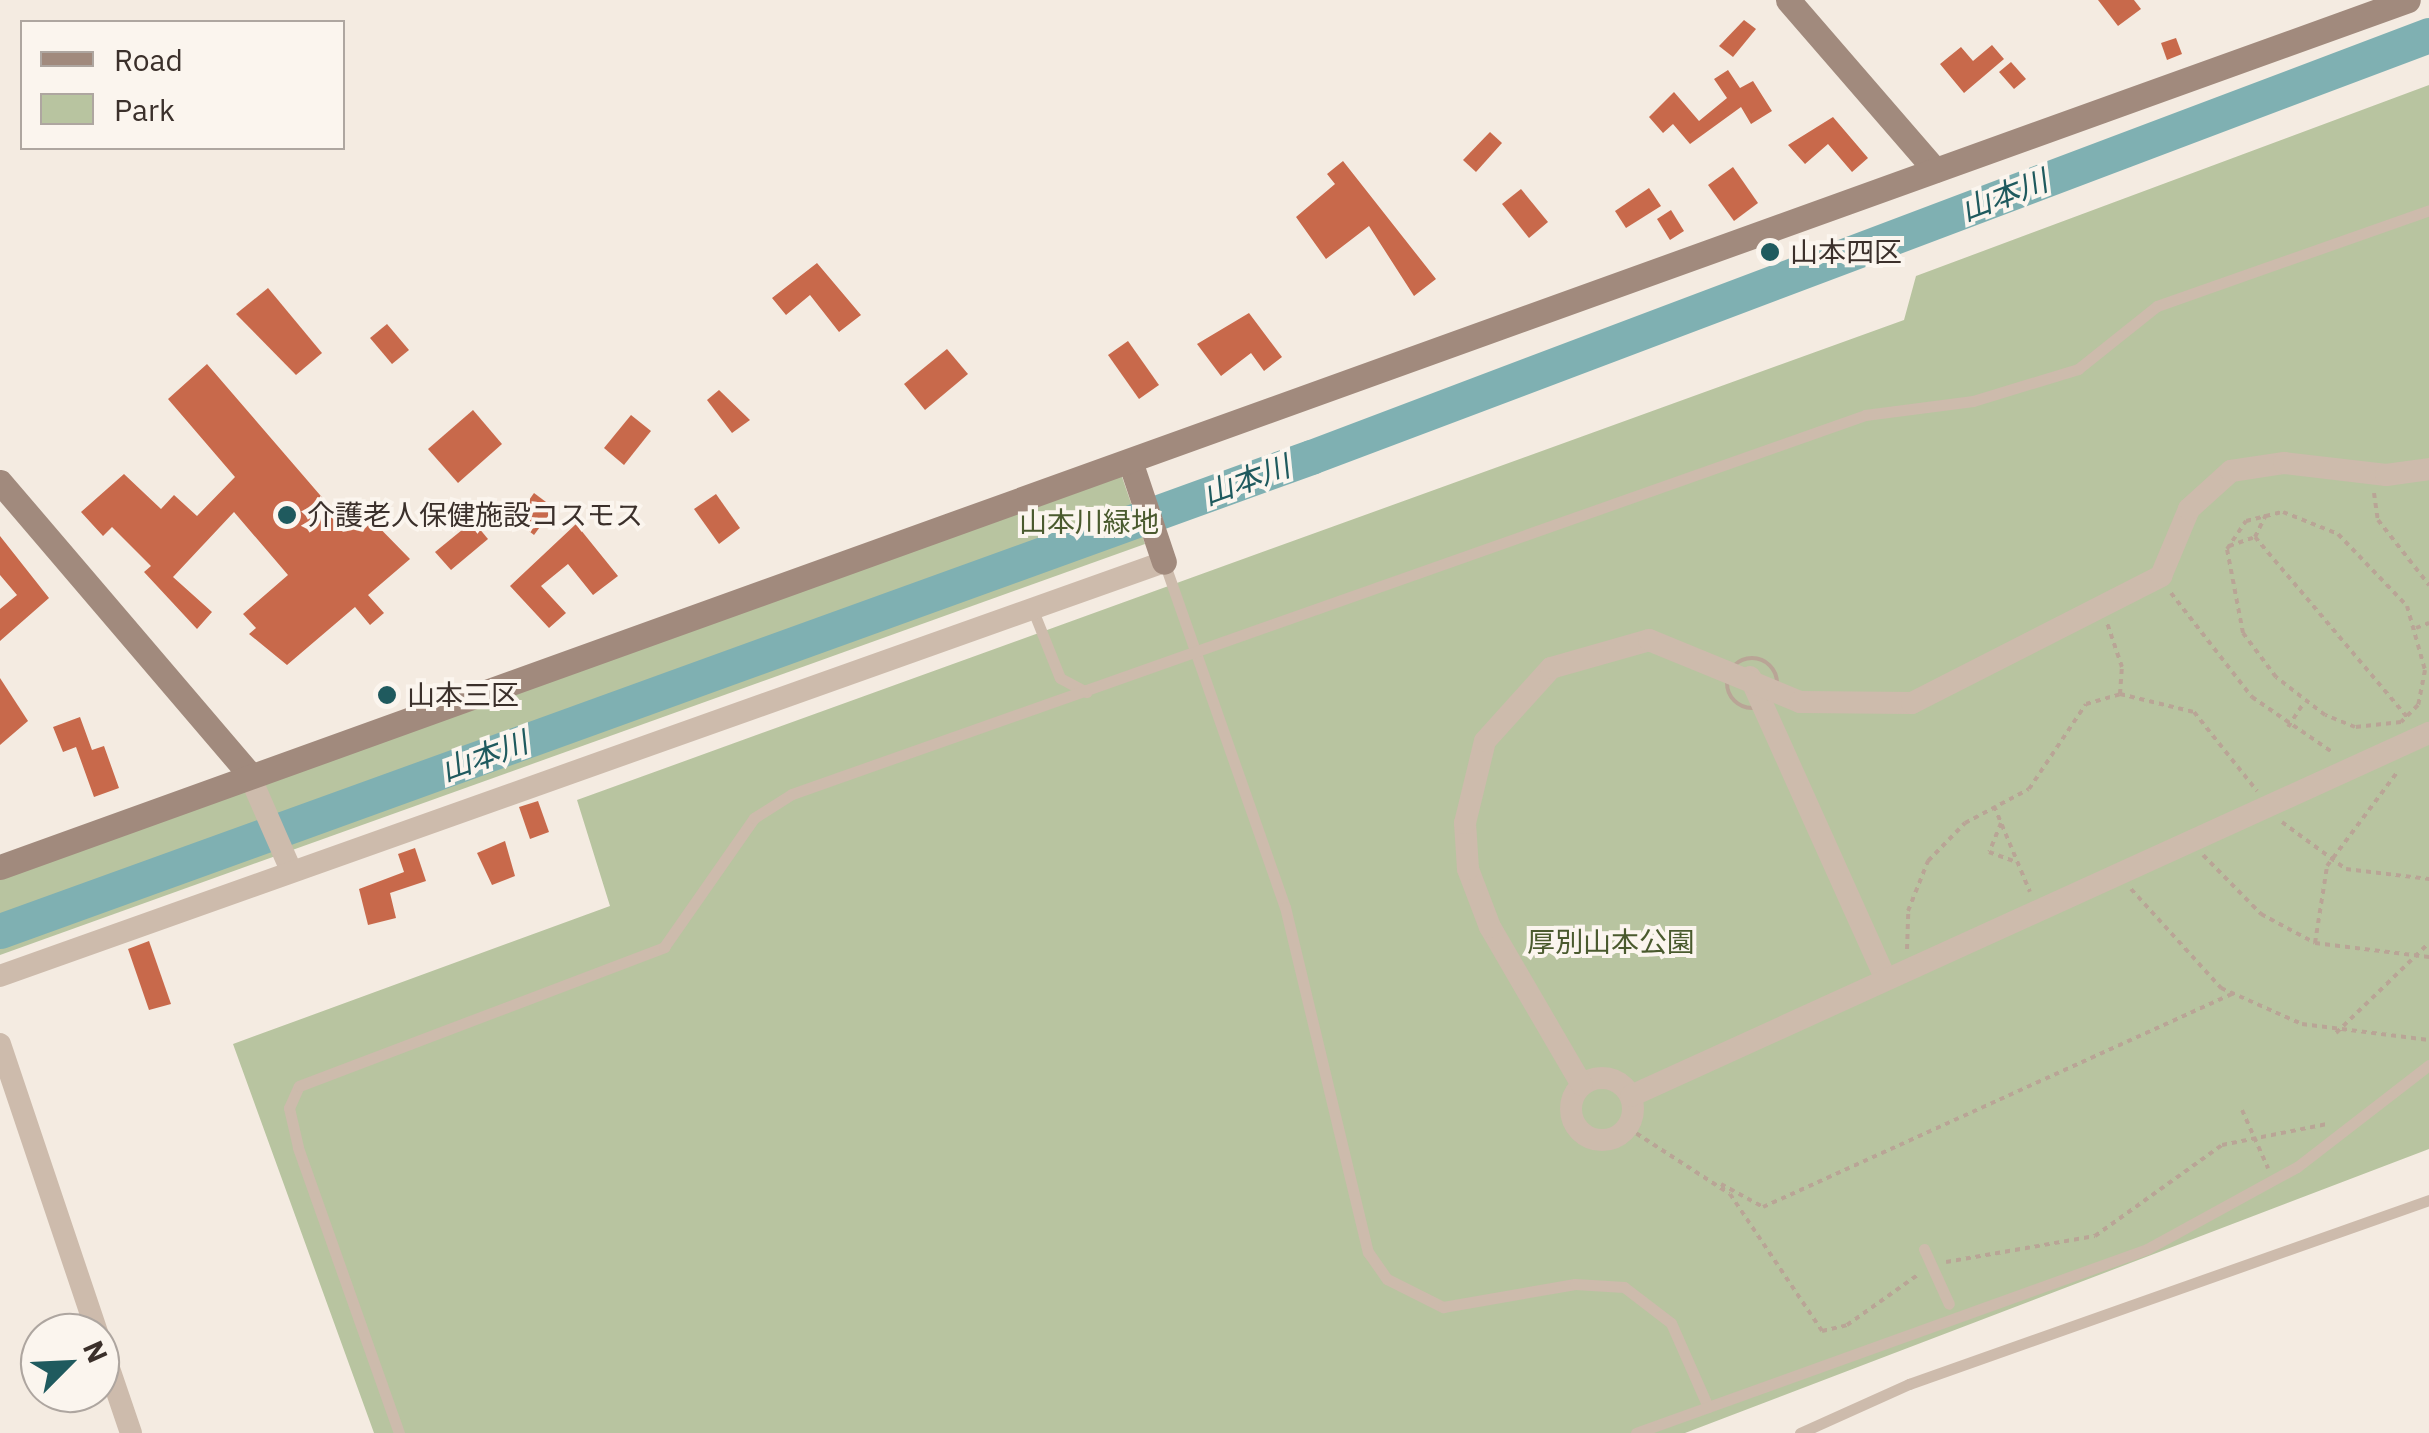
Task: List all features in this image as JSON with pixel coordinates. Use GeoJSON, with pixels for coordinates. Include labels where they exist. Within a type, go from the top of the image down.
{"type":"FeatureCollection","features":[{"type":"Feature","properties":{"kind":"street"},"geometry":{"type":"LineString","coordinates":[[1788,0],[1935,170]]}},
{"type":"Feature","properties":{"kind":"street"},"geometry":{"type":"LineString","coordinates":[[0,867],[248,772],[1131,464],[2408,0]]}},
{"type":"Feature","properties":{"kind":"street"},"geometry":{"type":"LineString","coordinates":[[1582,1085],[1522,991],[1468,869],[1465,824],[1485,740],[1552,668],[1593,649],[1649,640],[1748,670],[1841,709],[1912,702],[2159,578],[2189,509],[2231,471],[2284,462],[2374,473],[2429,469]]}},
{"type":"Feature","properties":{"kind":"street"},"geometry":{"type":"LineString","coordinates":[[0,976],[289,862],[1032,608],[1162,554],[1131,464]]}},
{"type":"Feature","properties":{"kind":"street"},"geometry":{"type":"LineString","coordinates":[[0,482],[248,772],[271,813],[289,862]]}},
{"type":"Feature","properties":{"kind":"street"},"geometry":{"type":"LineString","coordinates":[[1748,670],[1886,979]]}},
{"type":"Feature","properties":{"kind":"street"},"geometry":{"type":"LineString","coordinates":[[1631,1096],[2426,734]]}},
{"type":"Feature","properties":{"kind":"street"},"geometry":{"type":"LineString","coordinates":[[0,1044],[90,1313]]}},
{"type":"Feature","properties":{"kind":"street"},"geometry":{"type":"LineString","coordinates":[[1608,1078],[1631,1096],[1628,1128],[1606,1141],[1580,1131],[1571,1107],[1582,1085],[1608,1078]]}},
{"type":"Feature","properties":{"kind":"street"},"geometry":{"type":"LineString","coordinates":[[120,1401],[131,1433]]}},
{"type":"Feature","properties":{"kind":"lane"},"geometry":{"type":"LineString","coordinates":[[399,1433],[298,1147],[289,1108],[299,1086],[664,947],[754,818],[792,794],[1865,415],[1973,401],[2078,369],[2157,306],[2429,210]]}},
{"type":"Feature","properties":{"kind":"lane"},"geometry":{"type":"LineString","coordinates":[[1162,554],[1308,985],[1351,1210],[1368,1252],[1387,1279],[1442,1308],[1575,1284],[1624,1287],[1671,1323],[1708,1407]]}},
{"type":"Feature","properties":{"kind":"lane"},"geometry":{"type":"LineString","coordinates":[[1032,608],[1060,678],[1086,692]]}},
{"type":"Feature","properties":{"kind":"lane"},"geometry":{"type":"LineString","coordinates":[[1636,1433],[2148,1250],[2276,1180],[2361,1122],[2429,1065]]}},
{"type":"Feature","properties":{"kind":"lane"},"geometry":{"type":"LineString","coordinates":[[1800,1433],[1910,1384],[2429,1200]]}},
{"type":"Feature","properties":{"kind":"lane"},"geometry":{"type":"LineString","coordinates":[[1924,1249],[1949,1304]]}},
{"type":"Feature","properties":{"kind":"path"},"geometry":{"type":"LineString","coordinates":[[2374,473],[2378,520],[2429,585]]}},
{"type":"Feature","properties":{"kind":"path"},"geometry":{"type":"LineString","coordinates":[[2229,546],[2256,537],[2266,514]]}},
{"type":"Feature","properties":{"kind":"path"},"geometry":{"type":"LineString","coordinates":[[2266,514],[2338,534],[2385,577],[2416,628],[2425,670],[2407,717],[2355,727],[2304,702],[2243,633],[2226,576],[2229,546],[2246,521],[2266,514]]}},
{"type":"Feature","properties":{"kind":"path"},"geometry":{"type":"LineString","coordinates":[[2256,537],[2407,717],[2426,734]]}},
{"type":"Feature","properties":{"kind":"path"},"geometry":{"type":"LineString","coordinates":[[2159,578],[2287,728],[2360,764]]}},
{"type":"Feature","properties":{"kind":"path"},"geometry":{"type":"LineString","coordinates":[[2099,607],[2122,667],[2120,694]]}},
{"type":"Feature","properties":{"kind":"path"},"geometry":{"type":"LineString","coordinates":[[2416,628],[2429,623]]}},
{"type":"Feature","properties":{"kind":"path"},"geometry":{"type":"LineString","coordinates":[[1911,968],[1906,931],[1920,875],[1952,834],[2029,789],[2086,704],[2120,694],[2194,712],[2268,806],[2329,862],[2373,878],[2429,879]]}},
{"type":"Feature","properties":{"kind":"path"},"geometry":{"type":"LineString","coordinates":[[2287,728],[2304,702]]}},
{"type":"Feature","properties":{"kind":"path"},"geometry":{"type":"LineString","coordinates":[[2315,944],[2329,862],[2393,778]]}},
{"type":"Feature","properties":{"kind":"path"},"geometry":{"type":"LineString","coordinates":[[1994,806],[2038,910]]}},
{"type":"Feature","properties":{"kind":"path"},"geometry":{"type":"LineString","coordinates":[[2001,823],[1989,852],[2018,862]]}},
{"type":"Feature","properties":{"kind":"path"},"geometry":{"type":"LineString","coordinates":[[2194,839],[2238,895],[2315,944],[2429,958]]}},
{"type":"Feature","properties":{"kind":"path"},"geometry":{"type":"LineString","coordinates":[[2120,873],[2174,943],[2234,993],[2336,1033],[2429,1040]]}},
{"type":"Feature","properties":{"kind":"path"},"geometry":{"type":"LineString","coordinates":[[2336,1033],[2418,958],[2429,943]]}},
{"type":"Feature","properties":{"kind":"path"},"geometry":{"type":"LineString","coordinates":[[1628,1128],[1763,1207],[2234,993]]}},
{"type":"Feature","properties":{"kind":"path"},"geometry":{"type":"LineString","coordinates":[[2242,1110],[2276,1180]]}},
{"type":"Feature","properties":{"kind":"path"},"geometry":{"type":"LineString","coordinates":[[1713,1180],[1749,1218],[1797,1307],[1822,1331],[1847,1325],[1932,1266],[2094,1236],[2222,1145],[2252,1134],[2361,1122]]}},
{"type":"Feature","properties":{"kind":"green space","name":"厚別山本公園"},"geometry":{"type":"Polygon","coordinates":[[[2429,85],[2429,1149],[1685,1433],[374,1433],[233,1044],[610,906],[577,800],[1904,320],[1916,276],[2429,85]]]}},
{"type":"Feature","properties":{"kind":"green space","name":"山本川緑地"},"geometry":{"type":"Polygon","coordinates":[[[1119,468],[1145,544],[0,955],[0,878],[1119,468]]]}},
{"type":"Feature","properties":{"kind":"building"},"geometry":{"type":"Polygon","coordinates":[[[2098,0],[2134,0],[2141,9],[2118,26],[2098,0]]]}},
{"type":"Feature","properties":{"kind":"building"},"geometry":{"type":"Polygon","coordinates":[[[1744,20],[1756,29],[1733,57],[1719,46],[1744,20]]]}},
{"type":"Feature","properties":{"kind":"building"},"geometry":{"type":"Polygon","coordinates":[[[2176,38],[2182,54],[2167,60],[2161,43],[2176,38]]]}},
{"type":"Feature","properties":{"kind":"building"},"geometry":{"type":"Polygon","coordinates":[[[1992,45],[2004,59],[1964,93],[1940,64],[1961,47],[1973,61],[1992,45]]]}},
{"type":"Feature","properties":{"kind":"building"},"geometry":{"type":"Polygon","coordinates":[[[2011,62],[2026,79],[2014,89],[1999,72],[2011,62]]]}},
{"type":"Feature","properties":{"kind":"building"},"geometry":{"type":"Polygon","coordinates":[[[1728,70],[1740,88],[1753,81],[1772,111],[1751,124],[1741,107],[1690,144],[1673,124],[1663,133],[1649,117],[1674,92],[1699,121],[1727,98],[1714,79],[1728,70]]]}},
{"type":"Feature","properties":{"kind":"building"},"geometry":{"type":"Polygon","coordinates":[[[1833,117],[1868,158],[1852,172],[1828,144],[1805,164],[1788,145],[1833,117]]]}},
{"type":"Feature","properties":{"kind":"building"},"geometry":{"type":"Polygon","coordinates":[[[1490,132],[1502,143],[1476,172],[1463,160],[1490,132]]]}},
{"type":"Feature","properties":{"kind":"building"},"geometry":{"type":"Polygon","coordinates":[[[1343,161],[1436,279],[1414,296],[1369,226],[1326,259],[1296,217],[1335,184],[1327,174],[1343,161]]]}},
{"type":"Feature","properties":{"kind":"building"},"geometry":{"type":"Polygon","coordinates":[[[1733,167],[1758,203],[1734,221],[1708,185],[1733,167]]]}},
{"type":"Feature","properties":{"kind":"building"},"geometry":{"type":"Polygon","coordinates":[[[1649,188],[1661,206],[1626,228],[1615,211],[1649,188]]]}},
{"type":"Feature","properties":{"kind":"building"},"geometry":{"type":"Polygon","coordinates":[[[1521,189],[1548,222],[1529,238],[1502,204],[1521,189]]]}},
{"type":"Feature","properties":{"kind":"building"},"geometry":{"type":"Polygon","coordinates":[[[1671,210],[1684,231],[1670,240],[1657,219],[1671,210]]]}},
{"type":"Feature","properties":{"kind":"building"},"geometry":{"type":"Polygon","coordinates":[[[817,263],[861,315],[839,332],[810,295],[786,315],[772,298],[817,263]]]}},
{"type":"Feature","properties":{"kind":"building"},"geometry":{"type":"Polygon","coordinates":[[[268,288],[322,353],[296,375],[236,314],[268,288]]]}},
{"type":"Feature","properties":{"kind":"building"},"geometry":{"type":"Polygon","coordinates":[[[1249,313],[1282,357],[1264,371],[1251,353],[1221,376],[1197,344],[1249,313]]]}},
{"type":"Feature","properties":{"kind":"building"},"geometry":{"type":"Polygon","coordinates":[[[387,324],[409,350],[392,364],[370,338],[387,324]]]}},
{"type":"Feature","properties":{"kind":"building"},"geometry":{"type":"Polygon","coordinates":[[[1128,341],[1159,385],[1139,399],[1108,355],[1128,341]]]}},
{"type":"Feature","properties":{"kind":"building"},"geometry":{"type":"Polygon","coordinates":[[[947,349],[968,374],[925,410],[904,384],[947,349]]]}},
{"type":"Feature","properties":{"kind":"building","name":"介護老人保健施設コスモス"},"geometry":{"type":"Polygon","coordinates":[[[207,364],[345,524],[361,509],[410,559],[368,595],[384,613],[370,625],[355,607],[287,665],[249,634],[256,628],[243,614],[288,575],[234,512],[173,577],[212,612],[197,629],[144,572],[151,566],[112,527],[103,536],[81,512],[124,474],[161,509],[174,495],[197,516],[235,477],[168,399],[207,364]]]}},
{"type":"Feature","properties":{"kind":"building"},"geometry":{"type":"Polygon","coordinates":[[[719,390],[750,420],[732,433],[707,400],[719,390]]]}},
{"type":"Feature","properties":{"kind":"building"},"geometry":{"type":"Polygon","coordinates":[[[473,410],[502,444],[458,483],[428,449],[473,410]]]}},
{"type":"Feature","properties":{"kind":"building"},"geometry":{"type":"Polygon","coordinates":[[[631,415],[651,431],[624,465],[604,448],[631,415]]]}},
{"type":"Feature","properties":{"kind":"building"},"geometry":{"type":"Polygon","coordinates":[[[534,493],[554,508],[534,535],[515,520],[534,493]]]}},
{"type":"Feature","properties":{"kind":"building"},"geometry":{"type":"Polygon","coordinates":[[[716,494],[740,528],[719,544],[694,509],[716,494]]]}},
{"type":"Feature","properties":{"kind":"building"},"geometry":{"type":"Polygon","coordinates":[[[473,521],[488,539],[451,570],[435,552],[473,521]]]}},
{"type":"Feature","properties":{"kind":"building"},"geometry":{"type":"Polygon","coordinates":[[[576,524],[618,576],[593,595],[568,564],[541,586],[566,613],[549,628],[510,586],[576,524]]]}},
{"type":"Feature","properties":{"kind":"building"},"geometry":{"type":"Polygon","coordinates":[[[0,536],[49,598],[0,641],[0,609],[17,595],[0,575],[0,536]]]}},
{"type":"Feature","properties":{"kind":"building"},"geometry":{"type":"Polygon","coordinates":[[[0,678],[28,721],[0,745],[0,678]]]}},
{"type":"Feature","properties":{"kind":"building"},"geometry":{"type":"Polygon","coordinates":[[[80,717],[92,750],[104,746],[119,788],[94,797],[76,747],[63,752],[53,727],[80,717]]]}},
{"type":"Feature","properties":{"kind":"building"},"geometry":{"type":"Polygon","coordinates":[[[538,801],[549,832],[530,839],[519,807],[538,801]]]}},
{"type":"Feature","properties":{"kind":"building"},"geometry":{"type":"Polygon","coordinates":[[[505,841],[515,876],[492,885],[477,853],[505,841]]]}},
{"type":"Feature","properties":{"kind":"building"},"geometry":{"type":"Polygon","coordinates":[[[415,848],[426,881],[390,893],[396,918],[368,925],[359,889],[404,872],[398,854],[415,848]]]}},
{"type":"Feature","properties":{"kind":"building"},"geometry":{"type":"Polygon","coordinates":[[[149,941],[171,1004],[149,1010],[128,949],[149,941]]]}},
{"type":"Feature","properties":{"kind":"waterway","name":"山本川"},"geometry":{"type":"LineString","coordinates":[[0,931],[1311,457],[2429,35]]}},
{"type":"Feature","properties":{"kind":"place","name":"山本四区"},"geometry":{"type":"Point","coordinates":[1770,252]}},
{"type":"Feature","properties":{"kind":"place","name":"介護老人保健施設コスモス"},"geometry":{"type":"Point","coordinates":[287,515]}},
{"type":"Feature","properties":{"kind":"place","name":"山本三区"},"geometry":{"type":"Point","coordinates":[387,695]}}]}
